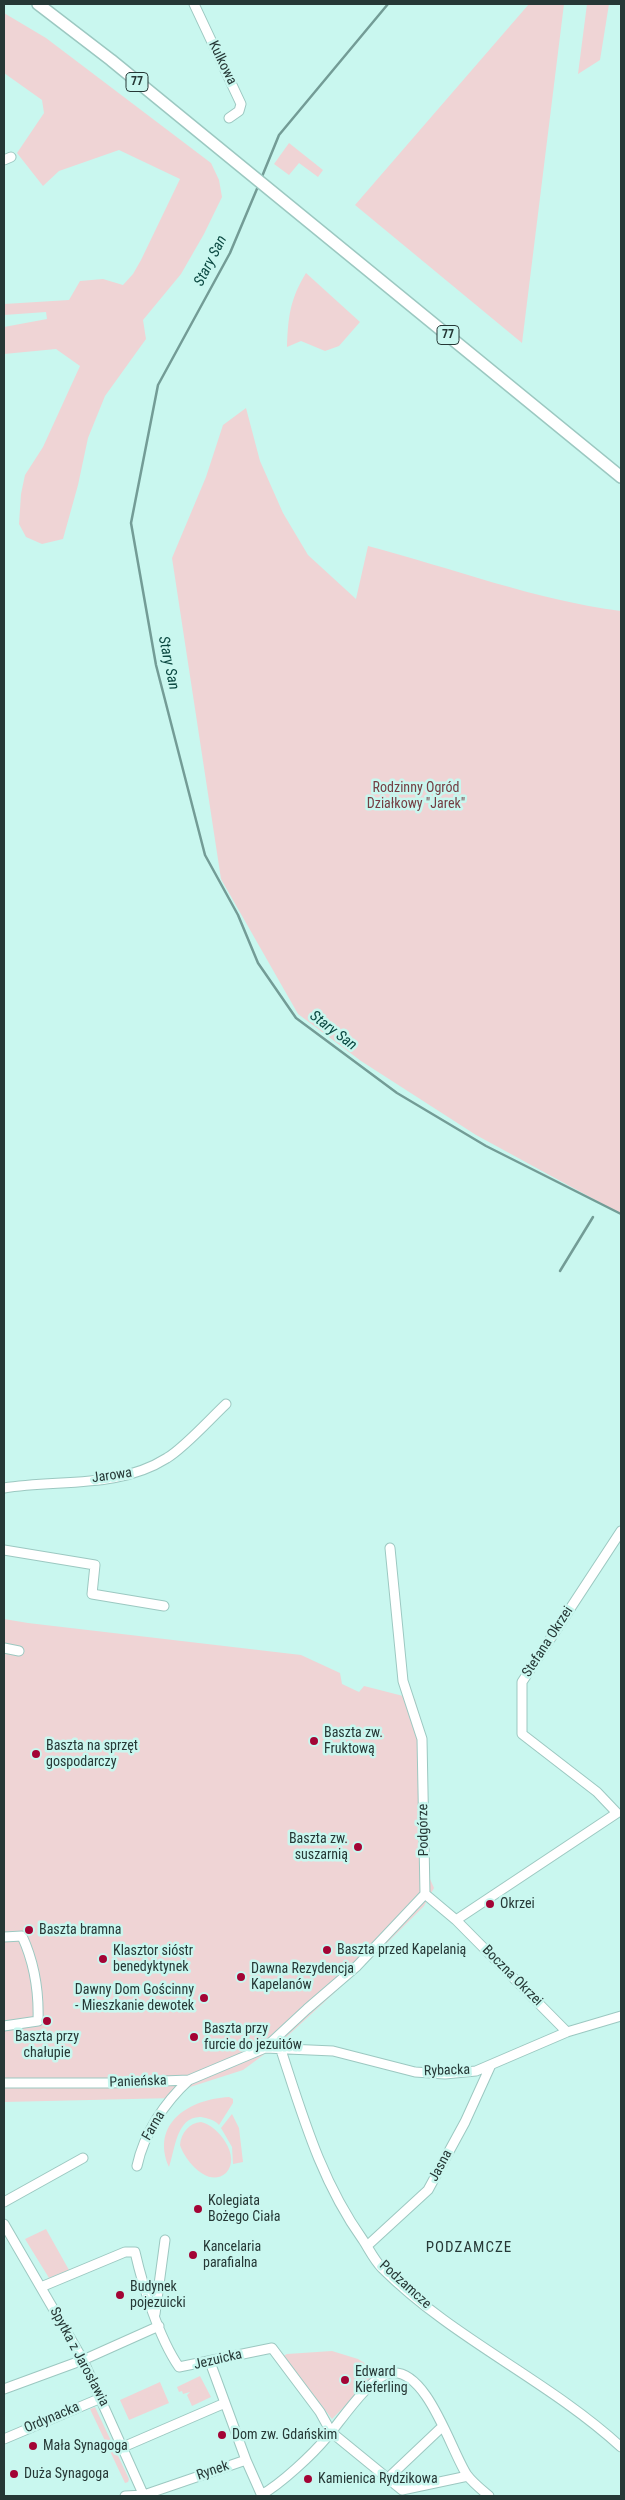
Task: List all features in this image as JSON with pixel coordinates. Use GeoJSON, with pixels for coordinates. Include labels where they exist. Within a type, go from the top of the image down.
{"type":"FeatureCollection","features":[{"type":"Feature","properties":{"kind":"main road","name":"77"},"geometry":{"type":"LineString","coordinates":[[38,4],[235,161],[621,477]]}},
{"type":"Feature","properties":{"kind":"street","name":"Kulkowa"},"geometry":{"type":"LineString","coordinates":[[194,4],[241,104],[238,111],[228,118]]}},
{"type":"Feature","properties":{"kind":"street","name":"Jarowa"},"geometry":{"type":"LineString","coordinates":[[4,1488],[24,1484],[113,1479],[136,1474],[169,1458],[226,1404]]}},
{"type":"Feature","properties":{"kind":"street","name":"Stefana Okrzei"},"geometry":{"type":"LineString","coordinates":[[456,1920],[619,1811],[522,1734],[522,1682],[621,1531]]}},
{"type":"Feature","properties":{"kind":"street","name":"Podgórze"},"geometry":{"type":"LineString","coordinates":[[390,1548],[403,1680],[422,1740],[425,1894]]}},
{"type":"Feature","properties":{"kind":"street"},"geometry":{"type":"LineString","coordinates":[[4,1550],[95,1565],[92,1594],[164,1606]]}},
{"type":"Feature","properties":{"kind":"street"},"geometry":{"type":"LineString","coordinates":[[4,1648],[19,1651]]}},
{"type":"Feature","properties":{"kind":"street"},"geometry":{"type":"LineString","coordinates":[[266,2048],[306,2009],[357,1966],[425,1894],[456,1920]]}},
{"type":"Feature","properties":{"kind":"street","name":"Boczna Okrzei"},"geometry":{"type":"LineString","coordinates":[[456,1920],[567,2032]]}},
{"type":"Feature","properties":{"kind":"street"},"geometry":{"type":"LineString","coordinates":[[4,1937],[22,1936],[31,1955],[38,2005],[38,2021],[4,2026]]}},
{"type":"Feature","properties":{"kind":"street","name":"Rybacka"},"geometry":{"type":"LineString","coordinates":[[266,2048],[333,2051],[415,2072],[445,2074],[490,2067],[567,2032],[621,2016]]}},
{"type":"Feature","properties":{"kind":"street","name":"Panieńska"},"geometry":{"type":"LineString","coordinates":[[4,2083],[110,2083],[189,2080],[266,2048]]}},
{"type":"Feature","properties":{"kind":"street","name":"Podzamcze"},"geometry":{"type":"LineString","coordinates":[[281,2050],[317,2158],[352,2225],[382,2267],[424,2304],[574,2410],[621,2447]]}},
{"type":"Feature","properties":{"kind":"street","name":"Jasna"},"geometry":{"type":"LineString","coordinates":[[367,2246],[428,2190],[465,2122],[490,2067]]}},
{"type":"Feature","properties":{"kind":"street","name":"Farna"},"geometry":{"type":"LineString","coordinates":[[138,2166],[140,2150],[172,2095],[189,2080]]}},
{"type":"Feature","properties":{"kind":"street"},"geometry":{"type":"LineString","coordinates":[[4,2202],[83,2158]]}},
{"type":"Feature","properties":{"kind":"street","name":"Spytka z Jarosławia"},"geometry":{"type":"LineString","coordinates":[[4,2224],[83,2360],[124,2447],[144,2496]]}},
{"type":"Feature","properties":{"kind":"street"},"geometry":{"type":"LineString","coordinates":[[155,2317],[165,2240]]}},
{"type":"Feature","properties":{"kind":"street"},"geometry":{"type":"LineString","coordinates":[[4,2389],[83,2360],[159,2326],[140,2275],[135,2252],[125,2252],[41,2286]]}},
{"type":"Feature","properties":{"kind":"street","name":"Jezuicka"},"geometry":{"type":"LineString","coordinates":[[159,2326],[179,2367],[272,2348],[320,2412],[331,2432]]}},
{"type":"Feature","properties":{"kind":"street"},"geometry":{"type":"LineString","coordinates":[[210,2362],[246,2460]]}},
{"type":"Feature","properties":{"kind":"street"},"geometry":{"type":"LineString","coordinates":[[262,2495],[276,2486],[331,2432],[338,2422],[384,2375],[400,2374],[412,2379],[435,2409],[468,2476],[489,2496]]}},
{"type":"Feature","properties":{"kind":"street","name":"Ordynacka"},"geometry":{"type":"LineString","coordinates":[[4,2439],[101,2398]]}},
{"type":"Feature","properties":{"kind":"street"},"geometry":{"type":"LineString","coordinates":[[124,2447],[225,2403]]}},
{"type":"Feature","properties":{"kind":"street"},"geometry":{"type":"LineString","coordinates":[[387,2480],[444,2426]]}},
{"type":"Feature","properties":{"kind":"street"},"geometry":{"type":"LineString","coordinates":[[331,2432],[387,2480],[399,2493],[468,2476]]}},
{"type":"Feature","properties":{"kind":"street","name":"Rynek"},"geometry":{"type":"LineString","coordinates":[[125,2496],[144,2496],[246,2460],[262,2495]]}},
{"type":"Feature","properties":{"kind":"green space"},"geometry":{"type":"Polygon","coordinates":[[[529,4],[564,4],[522,343],[355,205],[529,4]]]}},
{"type":"Feature","properties":{"kind":"green space"},"geometry":{"type":"Polygon","coordinates":[[[587,4],[609,4],[600,60],[578,74],[587,4]]]}},
{"type":"Feature","properties":{"kind":"green space"},"geometry":{"type":"Polygon","coordinates":[[[4,13],[46,38],[211,163],[219,180],[222,197],[204,234],[181,274],[143,320],[146,339],[105,396],[88,438],[78,485],[63,539],[42,544],[26,537],[19,524],[21,494],[25,475],[43,447],[80,366],[56,349],[4,354],[4,327],[47,319],[46,312],[4,315],[4,304],[69,300],[80,281],[103,279],[123,285],[133,274],[141,260],[180,179],[119,150],[59,171],[43,186],[17,153],[44,113],[42,100],[4,73],[4,13]]]}},
{"type":"Feature","properties":{"kind":"green space"},"geometry":{"type":"Polygon","coordinates":[[[289,143],[323,170],[318,177],[299,163],[289,175],[274,164],[289,143]]]}},
{"type":"Feature","properties":{"kind":"green space"},"geometry":{"type":"Polygon","coordinates":[[[306,273],[360,322],[339,346],[325,351],[301,341],[287,347],[288,326],[293,300],[306,273]]]}},
{"type":"Feature","properties":{"kind":"green space","name":"Rodzinny Ogród Działkowy \"Jarek\""},"geometry":{"type":"Polygon","coordinates":[[[246,408],[260,461],[283,513],[308,555],[356,599],[368,546],[525,591],[589,606],[621,611],[621,1214],[476,1135],[361,1061],[298,1014],[221,879],[172,558],[206,477],[223,425],[246,408]]]}},
{"type":"Feature","properties":{"kind":"green space"},"geometry":{"type":"Polygon","coordinates":[[[4,1619],[301,1655],[340,1673],[342,1684],[359,1692],[364,1686],[415,1699],[424,1732],[430,1879],[434,1888],[424,1906],[371,1959],[281,2042],[243,2070],[190,2087],[175,2098],[4,2102],[4,1619]]]}},
{"type":"Feature","properties":{"kind":"green space"},"geometry":{"type":"Polygon","coordinates":[[[229,2097],[233,2099],[233,2103],[219,2125],[201,2117],[193,2118],[186,2122],[181,2128],[169,2167],[165,2151],[165,2138],[169,2126],[177,2116],[188,2108],[200,2103],[229,2097]]]}},
{"type":"Feature","properties":{"kind":"green space"},"geometry":{"type":"Polygon","coordinates":[[[232,2114],[239,2128],[243,2162],[233,2164],[232,2147],[221,2128],[232,2114]]]}},
{"type":"Feature","properties":{"kind":"green space"},"geometry":{"type":"Polygon","coordinates":[[[201,2122],[208,2124],[221,2135],[230,2151],[230,2166],[226,2173],[219,2177],[205,2175],[198,2170],[186,2158],[180,2145],[186,2129],[193,2124],[201,2122]]]}},
{"type":"Feature","properties":{"kind":"green space"},"geometry":{"type":"Polygon","coordinates":[[[46,2229],[69,2270],[49,2278],[25,2239],[46,2229]]]}},
{"type":"Feature","properties":{"kind":"green space"},"geometry":{"type":"Polygon","coordinates":[[[332,2351],[358,2359],[379,2372],[332,2419],[283,2356],[287,2354],[332,2351]]]}},
{"type":"Feature","properties":{"kind":"green space"},"geometry":{"type":"Polygon","coordinates":[[[200,2376],[211,2397],[192,2406],[187,2395],[190,2392],[183,2394],[182,2391],[179,2392],[177,2387],[200,2376]]]}},
{"type":"Feature","properties":{"kind":"green space"},"geometry":{"type":"Polygon","coordinates":[[[160,2382],[169,2403],[129,2420],[120,2400],[160,2382]]]}},
{"type":"Feature","properties":{"kind":"green space"},"geometry":{"type":"Polygon","coordinates":[[[95,2407],[129,2479],[128,2482],[125,2483],[90,2409],[95,2407]]]}},
{"type":"Feature","properties":{"kind":"waterway","name":"Stary San"},"geometry":{"type":"LineString","coordinates":[[261,179],[279,135],[388,4]]}},
{"type":"Feature","properties":{"kind":"waterway","name":"Stary San"},"geometry":{"type":"LineString","coordinates":[[259,184],[230,253],[158,385],[131,523],[156,665],[205,855],[238,915],[258,963],[296,1018],[397,1093],[486,1146],[621,1214]]}},
{"type":"Feature","properties":{"kind":"waterway"},"geometry":{"type":"LineString","coordinates":[[560,1271],[593,1217]]}},
{"type":"Feature","properties":{"kind":"place","name":"Baszta zw. Fruktową"},"geometry":{"type":"Point","coordinates":[314,1741]}},
{"type":"Feature","properties":{"kind":"place","name":"Baszta na sprzęt gospodarczy"},"geometry":{"type":"Point","coordinates":[36,1754]}},
{"type":"Feature","properties":{"kind":"place","name":"Baszta zw. suszarnią"},"geometry":{"type":"Point","coordinates":[358,1847]}},
{"type":"Feature","properties":{"kind":"place","name":"Okrzei"},"geometry":{"type":"Point","coordinates":[490,1904]}},
{"type":"Feature","properties":{"kind":"place","name":"Baszta bramna"},"geometry":{"type":"Point","coordinates":[29,1930]}},
{"type":"Feature","properties":{"kind":"place","name":"Baszta przed Kapelanią"},"geometry":{"type":"Point","coordinates":[327,1950]}},
{"type":"Feature","properties":{"kind":"place","name":"Klasztor sióstr benedyktynek"},"geometry":{"type":"Point","coordinates":[103,1959]}},
{"type":"Feature","properties":{"kind":"place","name":"Dawna Rezydencja Kapelanów"},"geometry":{"type":"Point","coordinates":[241,1977]}},
{"type":"Feature","properties":{"kind":"place","name":"Dawny Dom Gościnny - Mieszkanie dewotek"},"geometry":{"type":"Point","coordinates":[204,1998]}},
{"type":"Feature","properties":{"kind":"place","name":"Baszta przy chałupie"},"geometry":{"type":"Point","coordinates":[47,2021]}},
{"type":"Feature","properties":{"kind":"place","name":"Baszta przy furcie do jezuitów"},"geometry":{"type":"Point","coordinates":[194,2037]}},
{"type":"Feature","properties":{"kind":"place","name":"Kolegiata Bożego Ciała"},"geometry":{"type":"Point","coordinates":[198,2209]}},
{"type":"Feature","properties":{"kind":"place","name":"Kancelaria parafialna"},"geometry":{"type":"Point","coordinates":[193,2255]}},
{"type":"Feature","properties":{"kind":"place","name":"Budynek pojezuicki"},"geometry":{"type":"Point","coordinates":[120,2295]}},
{"type":"Feature","properties":{"kind":"place","name":"Edward Kieferling"},"geometry":{"type":"Point","coordinates":[345,2380]}},
{"type":"Feature","properties":{"kind":"place","name":"Dom zw. Gdańskim"},"geometry":{"type":"Point","coordinates":[222,2435]}},
{"type":"Feature","properties":{"kind":"place","name":"Mała Synagoga"},"geometry":{"type":"Point","coordinates":[33,2446]}},
{"type":"Feature","properties":{"kind":"place","name":"Duża Synagoga"},"geometry":{"type":"Point","coordinates":[14,2474]}},
{"type":"Feature","properties":{"kind":"place","name":"Kamienica Rydzikowa"},"geometry":{"type":"Point","coordinates":[308,2479]}},
{"type":"Feature","properties":{"kind":"district","name":"PODZAMCZE"},"geometry":{"type":"Point","coordinates":[469,2248]}}]}
